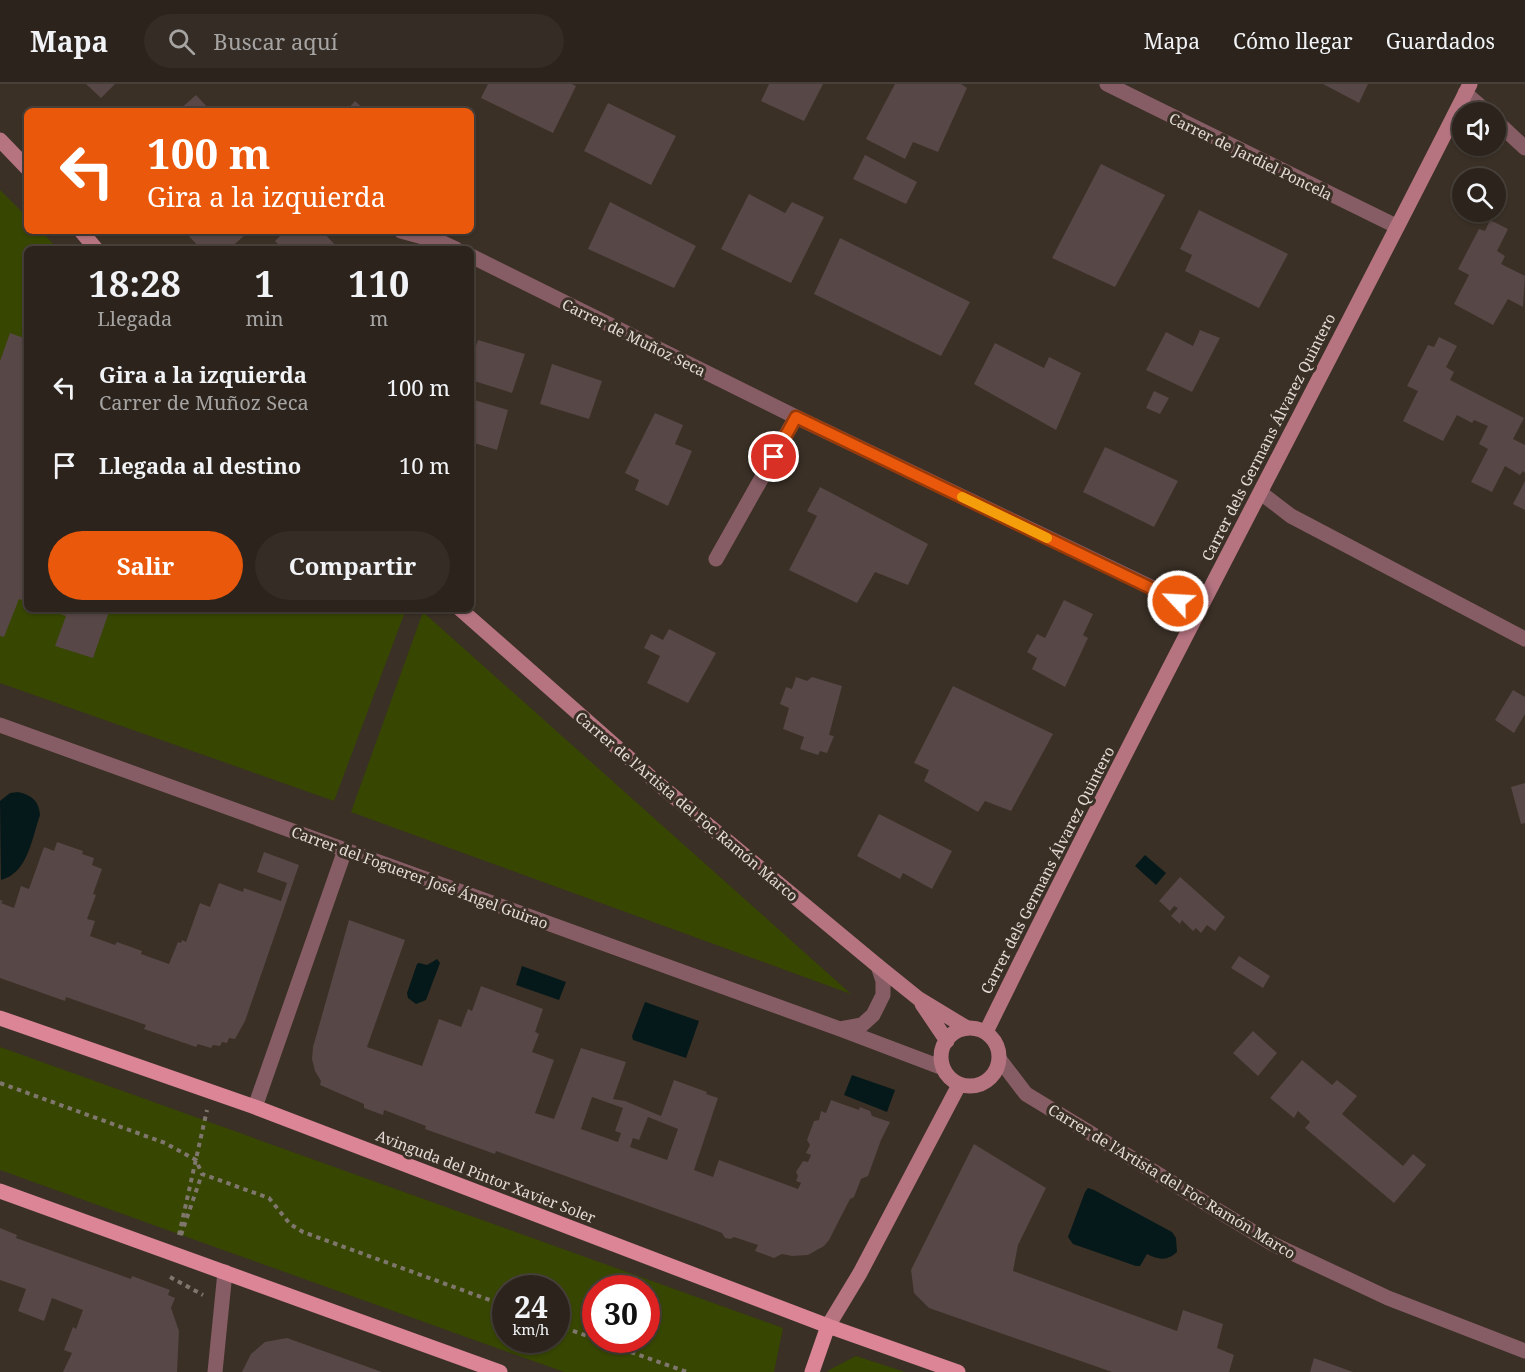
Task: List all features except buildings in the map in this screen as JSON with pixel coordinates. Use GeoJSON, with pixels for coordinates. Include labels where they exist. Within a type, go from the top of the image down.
{"type":"FeatureCollection","features":[{"type":"Feature","properties":{"kind":"main road","name":"Avinguda del Pintor Xavier Soler"},"geometry":{"type":"LineString","coordinates":[[0,1018],[255,1107],[828,1326],[958,1372]]}},
{"type":"Feature","properties":{"kind":"main road"},"geometry":{"type":"LineString","coordinates":[[0,1191],[500,1372]]}},
{"type":"Feature","properties":{"kind":"main road"},"geometry":{"type":"LineString","coordinates":[[812,1372],[828,1326]]}},
{"type":"Feature","properties":{"kind":"street","name":"Carrer de Jardiel Poncela"},"geometry":{"type":"LineString","coordinates":[[1107,84],[1396,226]]}},
{"type":"Feature","properties":{"kind":"street","name":"Carrer dels Germans Álvarez Quintero"},"geometry":{"type":"LineString","coordinates":[[986,1032],[1199,610],[1467,88]]}},
{"type":"Feature","properties":{"kind":"street"},"geometry":{"type":"LineString","coordinates":[[1467,88],[1479,102]]}},
{"type":"Feature","properties":{"kind":"street"},"geometry":{"type":"LineString","coordinates":[[1506,130],[1525,148]]}},
{"type":"Feature","properties":{"kind":"street"},"geometry":{"type":"LineString","coordinates":[[0,140],[24,165]]}},
{"type":"Feature","properties":{"kind":"street"},"geometry":{"type":"LineString","coordinates":[[84,234],[94,246]]}},
{"type":"Feature","properties":{"kind":"street"},"geometry":{"type":"LineString","coordinates":[[412,234],[450,246]]}},
{"type":"Feature","properties":{"kind":"street","name":"Carrer de Muñoz Seca"},"geometry":{"type":"LineString","coordinates":[[474,257],[796,417],[1199,610]]}},
{"type":"Feature","properties":{"kind":"street"},"geometry":{"type":"LineString","coordinates":[[716,559],[796,417]]}},
{"type":"Feature","properties":{"kind":"street"},"geometry":{"type":"LineString","coordinates":[[1261,493],[1291,516],[1525,639]]}},
{"type":"Feature","properties":{"kind":"street","name":"Carrer de l'Artista del Foc Ramón Marco"},"geometry":{"type":"LineString","coordinates":[[463,612],[655,781],[878,966],[919,999],[967,1028]]}},
{"type":"Feature","properties":{"kind":"street","name":"Carrer del Foguerer José Ángel Guirao"},"geometry":{"type":"LineString","coordinates":[[0,725],[943,1068]]}},
{"type":"Feature","properties":{"kind":"street"},"geometry":{"type":"LineString","coordinates":[[255,1107],[345,850]]}},
{"type":"Feature","properties":{"kind":"street"},"geometry":{"type":"LineString","coordinates":[[840,1029],[862,1025],[873,1016],[883,995],[884,981],[878,966]]}},
{"type":"Feature","properties":{"kind":"street","name":"Carrer de l'Artista del Foc Ramón Marco"},"geometry":{"type":"LineString","coordinates":[[919,999],[946,1041]]}},
{"type":"Feature","properties":{"kind":"street"},"geometry":{"type":"LineString","coordinates":[[967,1028],[986,1032],[994,1039],[999,1049],[1000,1060],[996,1073],[986,1083],[973,1087],[959,1085],[946,1075],[943,1068],[942,1049],[946,1041],[955,1032],[967,1028]]}},
{"type":"Feature","properties":{"kind":"street","name":"Carrer de l'Artista del Foc Ramón Marco"},"geometry":{"type":"LineString","coordinates":[[1000,1060],[1026,1094],[1273,1244],[1388,1298],[1525,1351]]}},
{"type":"Feature","properties":{"kind":"street"},"geometry":{"type":"LineString","coordinates":[[828,1326],[860,1273],[959,1085]]}},
{"type":"Feature","properties":{"kind":"street"},"geometry":{"type":"LineString","coordinates":[[215,1372],[225,1272]]}},
{"type":"Feature","properties":{"kind":"path"},"geometry":{"type":"LineString","coordinates":[[0,1083],[165,1143],[196,1161],[202,1174],[269,1198],[290,1224],[303,1232],[492,1301]]}},
{"type":"Feature","properties":{"kind":"path"},"geometry":{"type":"LineString","coordinates":[[175,1254],[211,1092]]}},
{"type":"Feature","properties":{"kind":"path"},"geometry":{"type":"LineString","coordinates":[[635,1353],[687,1372]]}},
{"type":"Feature","properties":{"kind":"green space"},"geometry":{"type":"Polygon","coordinates":[[[0,190],[24,214],[24,234],[44,234],[55,246],[24,246],[24,612],[405,612],[334,801],[0,683],[0,190]]]}},
{"type":"Feature","properties":{"kind":"green space"},"geometry":{"type":"Polygon","coordinates":[[[423,612],[851,994],[351,812],[423,612]]]}},
{"type":"Feature","properties":{"kind":"green space"},"geometry":{"type":"Polygon","coordinates":[[[0,1047],[635,1275],[582,1275],[582,1353],[660,1353],[660,1284],[783,1328],[774,1372],[564,1372],[511,1353],[570,1353],[570,1275],[492,1275],[492,1346],[0,1170],[0,1047]]]}},
{"type":"Feature","properties":{"kind":"green space"},"geometry":{"type":"Polygon","coordinates":[[[856,1356],[905,1372],[828,1372],[856,1356]]]}},
{"type":"Feature","properties":{"kind":"shaded area"},"geometry":{"type":"Polygon","coordinates":[[[18,792],[34,799],[40,815],[28,854],[17,870],[1,880],[0,801],[10,793],[18,792]]]}},
{"type":"Feature","properties":{"kind":"shaded area"},"geometry":{"type":"Polygon","coordinates":[[[1145,855],[1166,873],[1156,885],[1135,866],[1145,855]]]}},
{"type":"Feature","properties":{"kind":"shaded area"},"geometry":{"type":"Polygon","coordinates":[[[437,959],[440,963],[426,1000],[416,1004],[408,998],[407,993],[417,964],[427,965],[437,959]]]}},
{"type":"Feature","properties":{"kind":"shaded area"},"geometry":{"type":"Polygon","coordinates":[[[522,966],[566,982],[559,1000],[516,985],[522,966]]]}},
{"type":"Feature","properties":{"kind":"shaded area"},"geometry":{"type":"Polygon","coordinates":[[[645,1002],[699,1021],[686,1058],[633,1040],[632,1036],[645,1002]]]}},
{"type":"Feature","properties":{"kind":"shaded area"},"geometry":{"type":"Polygon","coordinates":[[[852,1075],[895,1090],[887,1112],[844,1095],[852,1075]]]}},
{"type":"Feature","properties":{"kind":"shaded area"},"geometry":{"type":"Polygon","coordinates":[[[1088,1188],[1172,1232],[1176,1238],[1177,1252],[1163,1259],[1147,1254],[1140,1266],[1136,1266],[1073,1244],[1068,1237],[1088,1188]]]}},
{"type":"Feature","properties":{"kind":"slow traffic"},"geometry":{"type":"LineString","coordinates":[[962,497],[1047,538]]}},
{"type":"Feature","properties":{"kind":"route"},"geometry":{"type":"LineString","coordinates":[[774,457],[796,417],[1178,601]]}}]}
